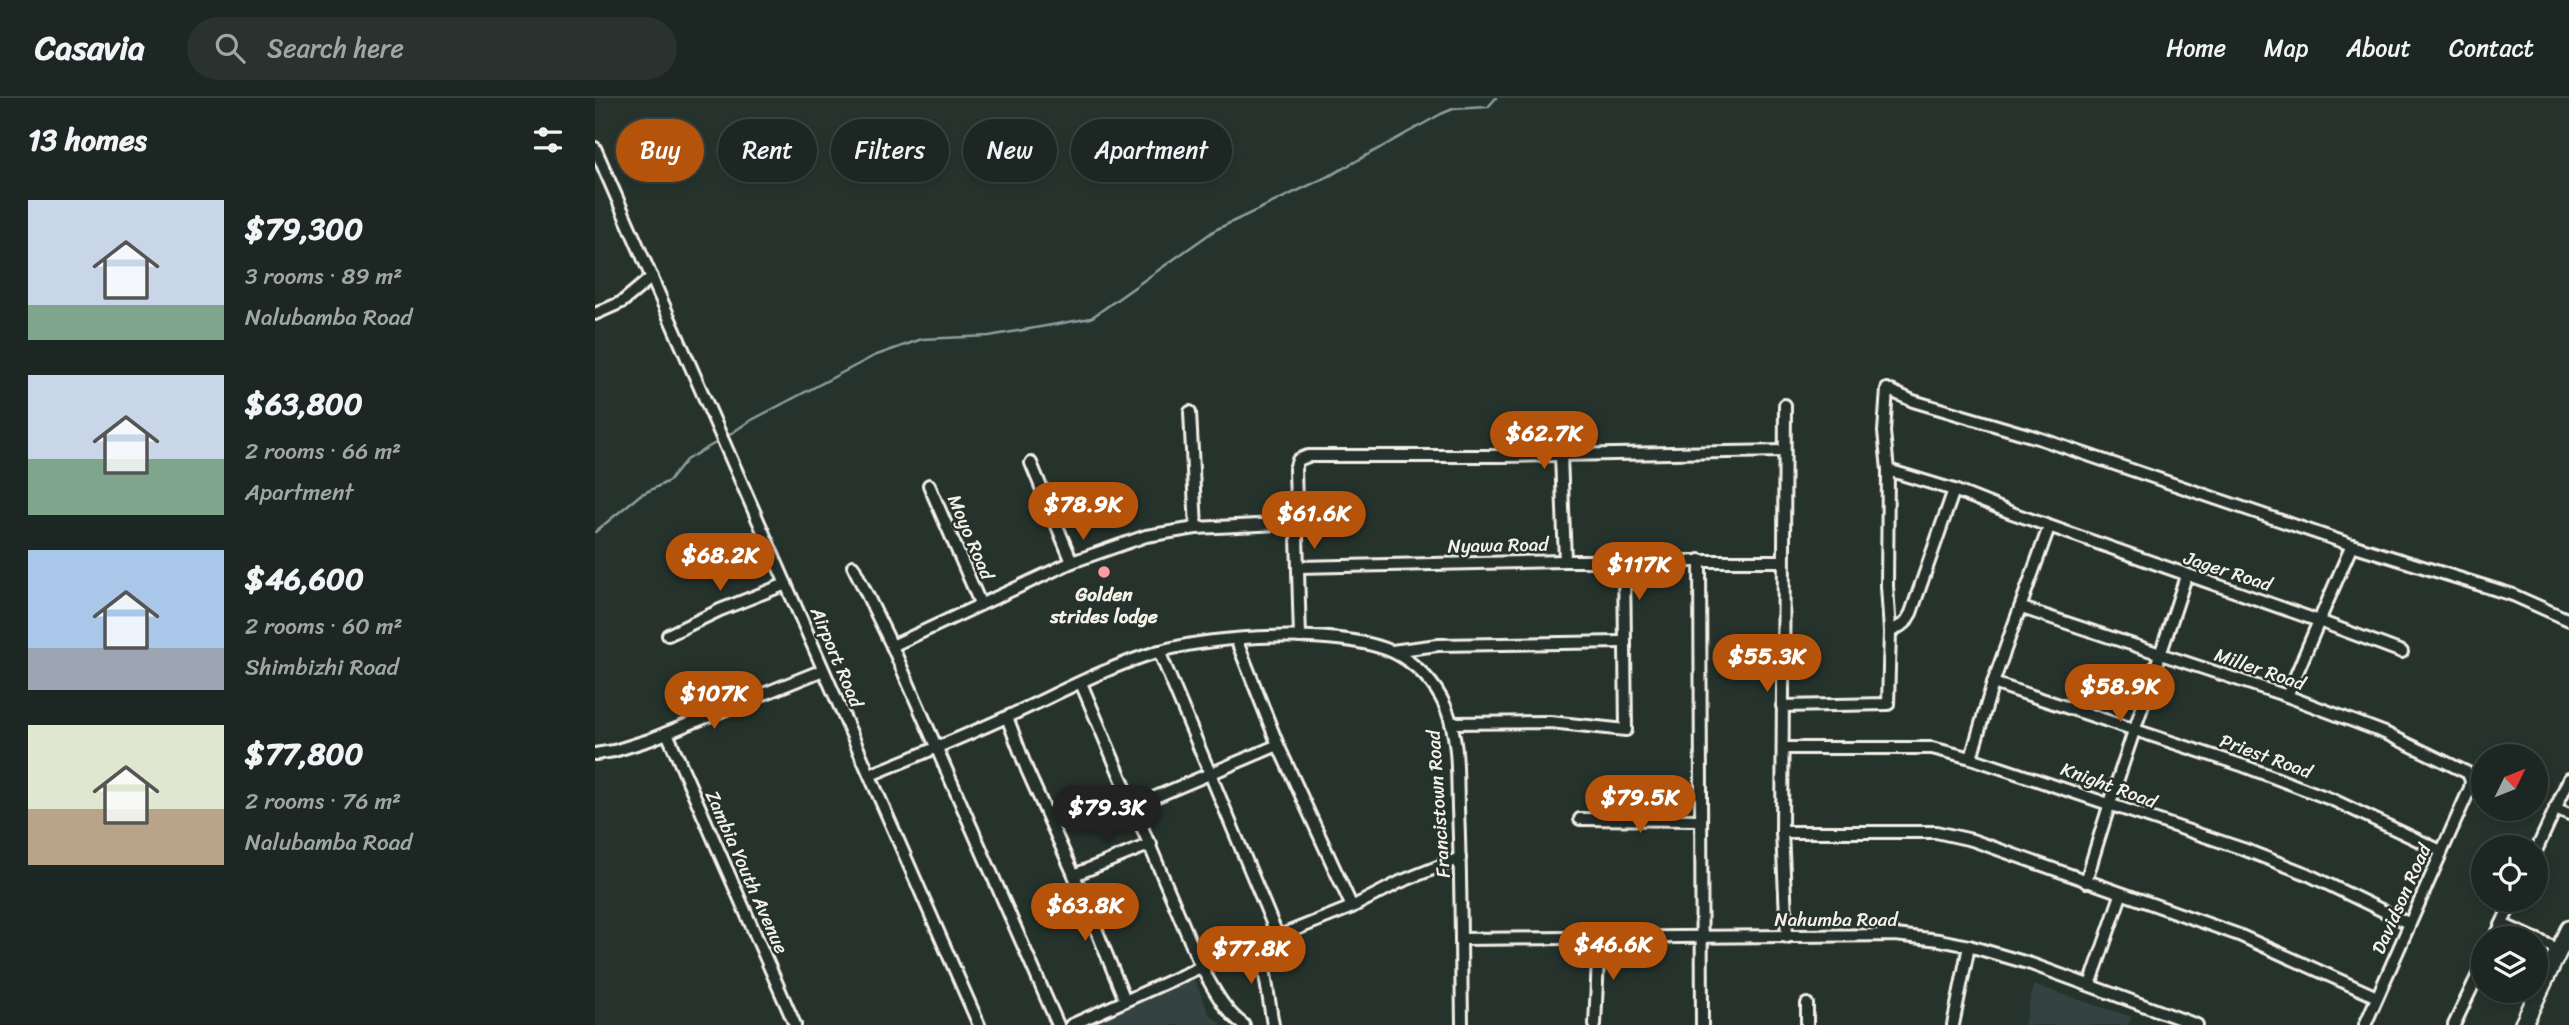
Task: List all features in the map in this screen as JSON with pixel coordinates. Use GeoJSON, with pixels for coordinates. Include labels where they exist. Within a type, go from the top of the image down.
{"type":"FeatureCollection","features":[{"type":"Feature","properties":{"kind":"highway"},"geometry":{"type":"LineString","coordinates":[[2523,1025],[2569,929]]}},
{"type":"Feature","properties":{"kind":"street","name":"Airport Road"},"geometry":{"type":"LineString","coordinates":[[595,148],[979,1025]]}},
{"type":"Feature","properties":{"kind":"street"},"geometry":{"type":"LineString","coordinates":[[595,314],[622,302],[652,278]]}},
{"type":"Feature","properties":{"kind":"street"},"geometry":{"type":"LineString","coordinates":[[1782,706],[1888,704],[1890,632],[1887,586],[1888,470],[1885,442],[1887,389],[1913,401],[2038,438],[2352,545],[2513,595],[2569,620]]}},
{"type":"Feature","properties":{"kind":"street"},"geometry":{"type":"LineString","coordinates":[[1785,405],[1782,832],[1787,937]]}},
{"type":"Feature","properties":{"kind":"street"},"geometry":{"type":"LineString","coordinates":[[1190,412],[1196,528]]}},
{"type":"Feature","properties":{"kind":"street"},"geometry":{"type":"LineString","coordinates":[[1300,637],[1295,469],[1298,460],[1308,456],[1784,451]]}},
{"type":"Feature","properties":{"kind":"street"},"geometry":{"type":"LineString","coordinates":[[1561,455],[1565,561]]}},
{"type":"Feature","properties":{"kind":"street"},"geometry":{"type":"LineString","coordinates":[[1031,463],[1072,562]]}},
{"type":"Feature","properties":{"kind":"street","name":"Jager Road"},"geometry":{"type":"LineString","coordinates":[[1888,470],[1954,490],[2049,527],[2186,576],[2238,591],[2402,652]]}},
{"type":"Feature","properties":{"kind":"street","name":"Moyo Road"},"geometry":{"type":"LineString","coordinates":[[929,485],[980,603]]}},
{"type":"Feature","properties":{"kind":"street"},"geometry":{"type":"LineString","coordinates":[[1890,632],[1905,623],[1912,614],[1954,490]]}},
{"type":"Feature","properties":{"kind":"street"},"geometry":{"type":"LineString","coordinates":[[892,646],[1072,562],[1146,536],[1196,528],[1298,523]]}},
{"type":"Feature","properties":{"kind":"street"},"geometry":{"type":"LineString","coordinates":[[1971,758],[1993,683],[2049,527]]}},
{"type":"Feature","properties":{"kind":"street"},"geometry":{"type":"LineString","coordinates":[[2287,696],[2352,545]]}},
{"type":"Feature","properties":{"kind":"street"},"geometry":{"type":"LineString","coordinates":[[1700,560],[1702,1025]]}},
{"type":"Feature","properties":{"kind":"street","name":"Nyawa Road"},"geometry":{"type":"LineString","coordinates":[[1298,567],[1565,561],[1782,561]]}},
{"type":"Feature","properties":{"kind":"street"},"geometry":{"type":"LineString","coordinates":[[1451,723],[1550,723],[1626,730],[1624,563]]}},
{"type":"Feature","properties":{"kind":"street"},"geometry":{"type":"LineString","coordinates":[[853,566],[892,646],[1058,1025]]}},
{"type":"Feature","properties":{"kind":"street"},"geometry":{"type":"LineString","coordinates":[[2086,882],[2108,805],[2186,576]]}},
{"type":"Feature","properties":{"kind":"street"},"geometry":{"type":"LineString","coordinates":[[668,635],[720,610],[786,584]]}},
{"type":"Feature","properties":{"kind":"street","name":"Miller Road"},"geometry":{"type":"LineString","coordinates":[[2022,608],[2287,696],[2385,733],[2462,770],[2468,774],[2470,788]]}},
{"type":"Feature","properties":{"kind":"street","name":"Francistown Road"},"geometry":{"type":"LineString","coordinates":[[870,775],[1007,717],[1081,682],[1159,651],[1236,639],[1300,637],[1345,640],[1391,651],[1411,663],[1426,677],[1445,705],[1451,723],[1457,765],[1462,1025]]}},
{"type":"Feature","properties":{"kind":"street"},"geometry":{"type":"LineString","coordinates":[[1236,639],[1278,745],[1352,907]]}},
{"type":"Feature","properties":{"kind":"street"},"geometry":{"type":"LineString","coordinates":[[1391,651],[1438,645],[1623,642]]}},
{"type":"Feature","properties":{"kind":"street"},"geometry":{"type":"LineString","coordinates":[[1159,651],[1278,937]]}},
{"type":"Feature","properties":{"kind":"street"},"geometry":{"type":"LineString","coordinates":[[595,754],[614,751],[667,733],[823,670]]}},
{"type":"Feature","properties":{"kind":"street"},"geometry":{"type":"LineString","coordinates":[[1081,682],[1201,967],[1226,1008],[1244,1025]]}},
{"type":"Feature","properties":{"kind":"street","name":"Priest Road"},"geometry":{"type":"LineString","coordinates":[[1993,683],[2244,766],[2333,800],[2441,851]]}},
{"type":"Feature","properties":{"kind":"street"},"geometry":{"type":"LineString","coordinates":[[1007,717],[1125,1000]]}},
{"type":"Feature","properties":{"kind":"street","name":"Zambia Youth Avenue"},"geometry":{"type":"LineString","coordinates":[[667,733],[795,1025]]}},
{"type":"Feature","properties":{"kind":"street"},"geometry":{"type":"LineString","coordinates":[[1134,806],[1278,745]]}},
{"type":"Feature","properties":{"kind":"street","name":"Knight Road"},"geometry":{"type":"LineString","coordinates":[[1783,747],[1932,748],[1971,758],[2243,849],[2307,874],[2409,923]]}},
{"type":"Feature","properties":{"kind":"street"},"geometry":{"type":"LineString","coordinates":[[2543,835],[2569,779]]}},
{"type":"Feature","properties":{"kind":"street","name":"Davidson Road"},"geometry":{"type":"LineString","coordinates":[[2365,1025],[2470,788]]}},
{"type":"Feature","properties":{"kind":"street"},"geometry":{"type":"LineString","coordinates":[[2555,808],[2569,814]]}},
{"type":"Feature","properties":{"kind":"street"},"geometry":{"type":"LineString","coordinates":[[1580,818],[1700,820]]}},
{"type":"Feature","properties":{"kind":"street"},"geometry":{"type":"LineString","coordinates":[[1782,832],[1936,832],[1972,840],[2239,935],[2377,997]]}},
{"type":"Feature","properties":{"kind":"street"},"geometry":{"type":"LineString","coordinates":[[1074,875],[1151,844]]}},
{"type":"Feature","properties":{"kind":"street"},"geometry":{"type":"LineString","coordinates":[[1071,1025],[1201,967],[1352,907],[1400,882],[1460,858]]}},
{"type":"Feature","properties":{"kind":"street"},"geometry":{"type":"LineString","coordinates":[[2090,985],[2121,895]]}},
{"type":"Feature","properties":{"kind":"street"},"geometry":{"type":"LineString","coordinates":[[2506,926],[2502,924],[2508,912]]}},
{"type":"Feature","properties":{"kind":"street","name":"Nahumba Road"},"geometry":{"type":"LineString","coordinates":[[1461,939],[1895,935],[1969,946],[2031,964],[2197,1025]]}},
{"type":"Feature","properties":{"kind":"street"},"geometry":{"type":"LineString","coordinates":[[1595,1025],[1599,938]]}},
{"type":"Feature","properties":{"kind":"street"},"geometry":{"type":"LineString","coordinates":[[1260,943],[1273,1025]]}},
{"type":"Feature","properties":{"kind":"street"},"geometry":{"type":"LineString","coordinates":[[2548,945],[2559,950]]}},
{"type":"Feature","properties":{"kind":"street"},"geometry":{"type":"LineString","coordinates":[[1953,1025],[1969,946]]}},
{"type":"Feature","properties":{"kind":"street"},"geometry":{"type":"LineString","coordinates":[[2454,1025],[2471,989]]}},
{"type":"Feature","properties":{"kind":"street"},"geometry":{"type":"LineString","coordinates":[[1807,1004],[1807,1025]]}},
{"type":"Feature","properties":{"kind":"shaded area"},"geometry":{"type":"Polygon","coordinates":[[[1194,978],[1209,1014],[1223,1025],[1088,1025],[1194,978]]]}},
{"type":"Feature","properties":{"kind":"shaded area"},"geometry":{"type":"Polygon","coordinates":[[[2034,985],[2132,1017],[2128,1025],[2024,1025],[2034,985]]]}},
{"type":"Feature","properties":{"kind":"waterway"},"geometry":{"type":"LineString","coordinates":[[729,435],[748,422],[874,356],[922,339],[989,336],[1091,318],[1215,230],[1333,174],[1441,114],[1453,109],[1488,107],[1496,98]]}},
{"type":"Feature","properties":{"kind":"waterway"},"geometry":{"type":"LineString","coordinates":[[595,532],[640,495],[669,481],[686,460],[719,441]]}},
{"type":"Feature","properties":{"kind":"place","name":"Golden strides lodge"},"geometry":{"type":"Point","coordinates":[1104,572]}}]}
